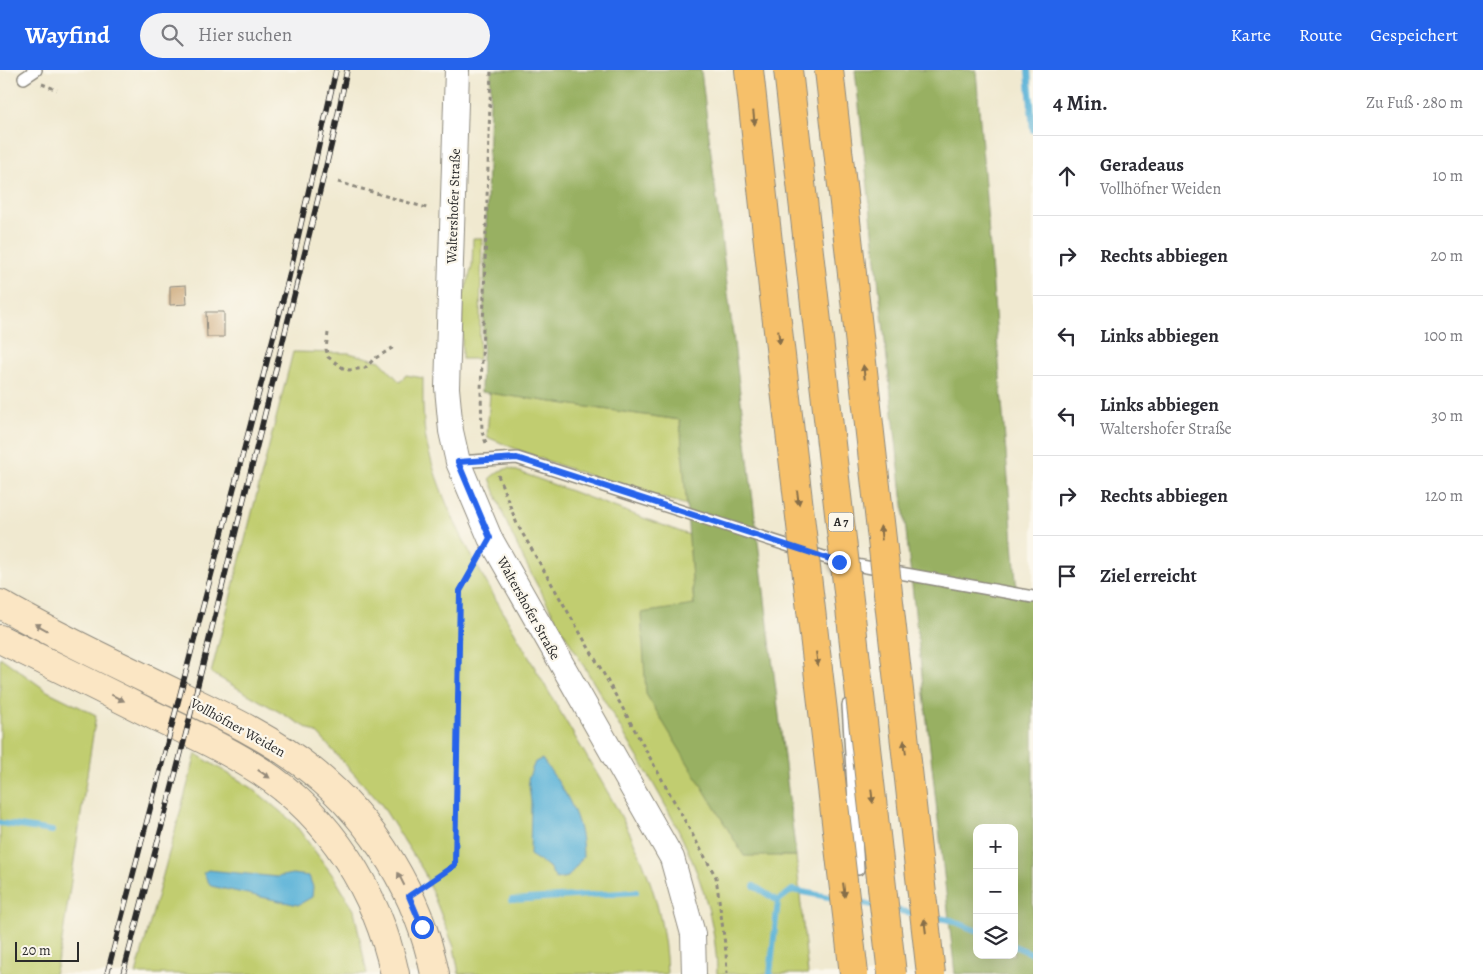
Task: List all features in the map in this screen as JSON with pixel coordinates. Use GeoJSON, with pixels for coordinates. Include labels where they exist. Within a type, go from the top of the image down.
{"type":"FeatureCollection","features":[{"type":"Feature","properties":{"kind":"highway"},"geometry":{"type":"LineString","coordinates":[[749,70],[854,974]]}},
{"type":"Feature","properties":{"kind":"highway","name":"A 7"},"geometry":{"type":"LineString","coordinates":[[788,70],[892,974]]}},
{"type":"Feature","properties":{"kind":"highway"},"geometry":{"type":"LineString","coordinates":[[829,70],[931,974]]}},
{"type":"Feature","properties":{"kind":"main road","name":"Vollhöfner Weiden"},"geometry":{"type":"LineString","coordinates":[[0,604],[57,636],[255,733],[288,753],[326,782],[369,829],[395,868],[409,896],[427,941],[435,974]]}},
{"type":"Feature","properties":{"kind":"main road","name":"Vollhöfner Weiden"},"geometry":{"type":"LineString","coordinates":[[0,639],[222,749],[260,771],[295,797],[321,823],[360,880],[383,929],[395,974]]}},
{"type":"Feature","properties":{"kind":"street","name":"Waltershofer Straße"},"geometry":{"type":"LineString","coordinates":[[457,70],[447,388],[451,431],[458,462],[490,538],[672,858],[692,934],[694,974]]}},
{"type":"Feature","properties":{"kind":"lane"},"geometry":{"type":"LineString","coordinates":[[24,78],[36,70]]}},
{"type":"Feature","properties":{"kind":"lane"},"geometry":{"type":"LineString","coordinates":[[776,70],[839,562],[858,869]]}},
{"type":"Feature","properties":{"kind":"lane"},"geometry":{"type":"LineString","coordinates":[[458,462],[517,458],[839,562],[1033,596]]}},
{"type":"Feature","properties":{"kind":"path"},"geometry":{"type":"LineString","coordinates":[[491,70],[481,392],[482,432],[516,524],[606,678],[716,877],[726,952],[726,974]]}},
{"type":"Feature","properties":{"kind":"path"},"geometry":{"type":"LineString","coordinates":[[40,83],[57,90]]}},
{"type":"Feature","properties":{"kind":"path"},"geometry":{"type":"LineString","coordinates":[[338,182],[453,215]]}},
{"type":"Feature","properties":{"kind":"path"},"geometry":{"type":"LineString","coordinates":[[328,333],[326,349],[328,357],[335,364],[349,370],[365,368],[374,359],[394,347]]}},
{"type":"Feature","properties":{"kind":"path"},"geometry":{"type":"LineString","coordinates":[[409,896],[455,865],[460,591],[490,538]]}},
{"type":"Feature","properties":{"kind":"green space"},"geometry":{"type":"Polygon","coordinates":[[[491,70],[701,70],[796,856],[744,856],[646,694],[641,613],[694,605],[680,420],[481,392],[491,70]]]}},
{"type":"Feature","properties":{"kind":"green space"},"geometry":{"type":"Polygon","coordinates":[[[855,70],[976,70],[1017,593],[1033,597],[1033,974],[955,974],[855,70]]]}},
{"type":"Feature","properties":{"kind":"green space"},"geometry":{"type":"Polygon","coordinates":[[[473,238],[482,238],[479,359],[462,359],[462,300],[472,267],[473,238]]]}},
{"type":"Feature","properties":{"kind":"green space"},"geometry":{"type":"Polygon","coordinates":[[[293,352],[349,353],[380,361],[400,382],[406,375],[423,378],[426,437],[436,476],[452,516],[481,573],[603,783],[642,860],[659,914],[667,974],[459,974],[454,947],[424,872],[381,804],[318,734],[211,673],[293,352]]]}},
{"type":"Feature","properties":{"kind":"green space"},"geometry":{"type":"Polygon","coordinates":[[[490,393],[680,420],[687,505],[536,457],[487,437],[490,393]]]}},
{"type":"Feature","properties":{"kind":"green space"},"geometry":{"type":"Polygon","coordinates":[[[509,468],[689,535],[694,606],[778,856],[796,856],[808,974],[717,974],[714,938],[707,904],[683,840],[650,778],[548,604],[523,558],[506,521],[490,478],[499,471],[509,468]]]}},
{"type":"Feature","properties":{"kind":"green space"},"geometry":{"type":"Polygon","coordinates":[[[0,657],[47,691],[96,715],[61,947],[54,974],[0,974],[0,657]]]}},
{"type":"Feature","properties":{"kind":"green space"},"geometry":{"type":"Polygon","coordinates":[[[196,754],[252,788],[294,823],[334,877],[354,910],[367,974],[136,974],[196,754]]]}},
{"type":"Feature","properties":{"kind":"water"},"geometry":{"type":"Polygon","coordinates":[[[542,759],[565,793],[580,829],[583,857],[568,877],[556,879],[549,867],[530,855],[531,802],[528,779],[535,762],[542,759]]]}},
{"type":"Feature","properties":{"kind":"water"},"geometry":{"type":"Polygon","coordinates":[[[208,870],[277,877],[292,874],[309,876],[313,887],[312,897],[298,905],[211,886],[203,873],[208,870]]]}},
{"type":"Feature","properties":{"kind":"building"},"geometry":{"type":"Polygon","coordinates":[[[186,285],[187,304],[170,305],[170,286],[186,285]]]}},
{"type":"Feature","properties":{"kind":"building"},"geometry":{"type":"Polygon","coordinates":[[[206,312],[224,312],[224,337],[207,337],[206,312]]]}},
{"type":"Feature","properties":{"kind":"waterway"},"geometry":{"type":"LineString","coordinates":[[1028,70],[1033,130]]}},
{"type":"Feature","properties":{"kind":"waterway"},"geometry":{"type":"LineString","coordinates":[[0,823],[52,831]]}},
{"type":"Feature","properties":{"kind":"waterway"},"geometry":{"type":"LineString","coordinates":[[754,886],[778,901],[770,974]]}},
{"type":"Feature","properties":{"kind":"waterway"},"geometry":{"type":"LineString","coordinates":[[778,901],[792,890],[839,899]]}},
{"type":"Feature","properties":{"kind":"waterway"},"geometry":{"type":"LineString","coordinates":[[512,900],[636,892]]}},
{"type":"Feature","properties":{"kind":"waterway"},"geometry":{"type":"LineString","coordinates":[[851,901],[878,906]]}},
{"type":"Feature","properties":{"kind":"waterway"},"geometry":{"type":"LineString","coordinates":[[890,909],[917,914]]}},
{"type":"Feature","properties":{"kind":"waterway"},"geometry":{"type":"LineString","coordinates":[[932,917],[951,920],[973,929]]}},
{"type":"Feature","properties":{"kind":"waterway"},"geometry":{"type":"LineString","coordinates":[[1018,948],[1033,954]]}},
{"type":"Feature","properties":{"kind":"railway"},"geometry":{"type":"LineString","coordinates":[[107,974],[289,277],[336,70]]}},
{"type":"Feature","properties":{"kind":"railway"},"geometry":{"type":"LineString","coordinates":[[123,974],[183,745],[334,134],[347,70]]}},
{"type":"Feature","properties":{"kind":"route"},"geometry":{"type":"LineString","coordinates":[[422,927],[409,896],[455,865],[460,591],[490,538],[458,462],[517,458],[839,562]]}}]}
